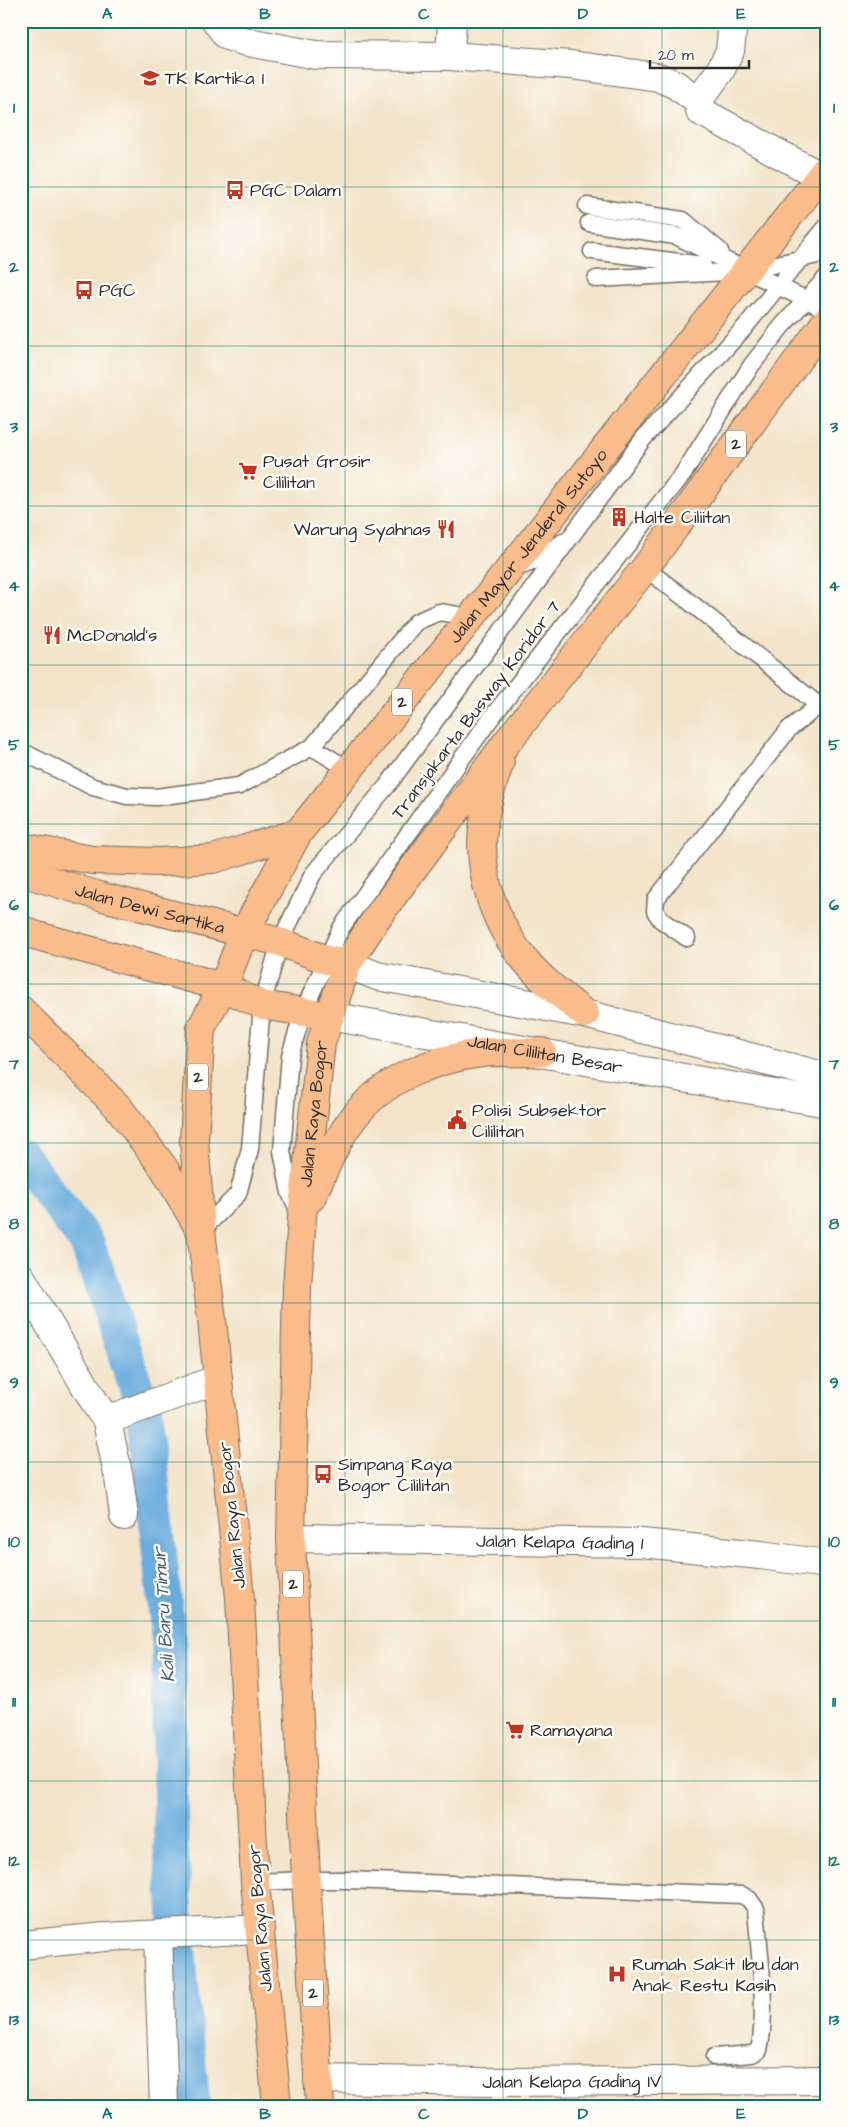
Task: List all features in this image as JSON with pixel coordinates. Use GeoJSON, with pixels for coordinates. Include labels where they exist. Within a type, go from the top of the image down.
{"type":"FeatureCollection","features":[{"type":"Feature","properties":{"kind":"main road","name":"Jalan Mayor Jenderal Sutoyo"},"geometry":{"type":"LineString","coordinates":[[244,933],[298,833],[824,172]]}},
{"type":"Feature","properties":{"kind":"main road","name":"2"},"geometry":{"type":"LineString","coordinates":[[337,962],[378,916],[507,742],[645,568],[827,320]]}},
{"type":"Feature","properties":{"kind":"main road"},"geometry":{"type":"LineString","coordinates":[[507,742],[490,790],[483,829],[482,846],[494,912],[524,960],[540,977],[585,1014]]}},
{"type":"Feature","properties":{"kind":"main road"},"geometry":{"type":"LineString","coordinates":[[21,847],[92,860],[158,862],[213,859],[298,833]]}},
{"type":"Feature","properties":{"kind":"main road","name":"Jalan Dewi Sartika"},"geometry":{"type":"LineString","coordinates":[[21,872],[103,896],[280,942]]}},
{"type":"Feature","properties":{"kind":"main road"},"geometry":{"type":"LineString","coordinates":[[21,929],[34,935],[223,987],[262,1006]]}},
{"type":"Feature","properties":{"kind":"main road","name":"Jalan Raya Bogor"},"geometry":{"type":"LineString","coordinates":[[244,933],[223,987],[201,1028],[194,1140],[201,1231],[240,1598],[255,1882],[277,2106]]}},
{"type":"Feature","properties":{"kind":"main road"},"geometry":{"type":"LineString","coordinates":[[280,942],[337,962]]}},
{"type":"Feature","properties":{"kind":"main road","name":"Jalan Raya Bogor"},"geometry":{"type":"LineString","coordinates":[[319,2093],[306,1880],[291,1538],[297,1287],[302,1217],[321,1043],[316,1014],[337,962]]}},
{"type":"Feature","properties":{"kind":"main road","name":"Jalan Cililitan Besar"},"geometry":{"type":"LineString","coordinates":[[262,1006],[316,1014]]}},
{"type":"Feature","properties":{"kind":"main road"},"geometry":{"type":"LineString","coordinates":[[21,1010],[118,1107],[164,1168],[201,1231]]}},
{"type":"Feature","properties":{"kind":"main road"},"geometry":{"type":"LineString","coordinates":[[302,1217],[333,1151],[354,1116],[383,1088],[409,1074],[456,1058],[481,1053],[542,1052]]}},
{"type":"Feature","properties":{"kind":"street"},"geometry":{"type":"LineString","coordinates":[[216,21],[227,36],[316,56],[450,56],[571,65],[658,77],[676,85],[698,101],[700,111],[824,172]]}},
{"type":"Feature","properties":{"kind":"street"},"geometry":{"type":"LineString","coordinates":[[450,56],[452,21]]}},
{"type":"Feature","properties":{"kind":"street"},"geometry":{"type":"LineString","coordinates":[[698,101],[720,71],[730,51],[733,21]]}},
{"type":"Feature","properties":{"kind":"street"},"geometry":{"type":"LineString","coordinates":[[337,962],[377,976],[585,1014],[827,1077]]}},
{"type":"Feature","properties":{"kind":"street","name":"Jalan Cililitan Besar"},"geometry":{"type":"LineString","coordinates":[[316,1014],[827,1103]]}},
{"type":"Feature","properties":{"kind":"street"},"geometry":{"type":"LineString","coordinates":[[21,1277],[100,1411],[112,1416],[218,1379]]}},
{"type":"Feature","properties":{"kind":"street"},"geometry":{"type":"LineString","coordinates":[[112,1416],[124,1516]]}},
{"type":"Feature","properties":{"kind":"street","name":"Jalan Kelapa Gading I"},"geometry":{"type":"LineString","coordinates":[[291,1538],[642,1543],[827,1564]]}},
{"type":"Feature","properties":{"kind":"street"},"geometry":{"type":"LineString","coordinates":[[21,1945],[105,1937],[260,1929]]}},
{"type":"Feature","properties":{"kind":"street"},"geometry":{"type":"LineString","coordinates":[[162,1935],[164,2106]]}},
{"type":"Feature","properties":{"kind":"street","name":"Jalan Kelapa Gading IV"},"geometry":{"type":"LineString","coordinates":[[319,2093],[484,2082],[827,2080]]}},
{"type":"Feature","properties":{"kind":"lane"},"geometry":{"type":"LineString","coordinates":[[587,206],[683,220],[745,271]]}},
{"type":"Feature","properties":{"kind":"lane"},"geometry":{"type":"LineString","coordinates":[[588,223],[676,236],[827,310]]}},
{"type":"Feature","properties":{"kind":"lane","name":"Transjakarta Busway Koridor 7"},"geometry":{"type":"LineString","coordinates":[[201,1231],[238,1194],[250,1149],[262,1006],[280,942],[313,874],[387,786],[643,439],[746,327],[827,226]]}},
{"type":"Feature","properties":{"kind":"lane"},"geometry":{"type":"LineString","coordinates":[[592,251],[745,271]]}},
{"type":"Feature","properties":{"kind":"lane"},"geometry":{"type":"LineString","coordinates":[[596,279],[745,271],[827,252]]}},
{"type":"Feature","properties":{"kind":"lane","name":"Transjakarta Busway Koridor 7"},"geometry":{"type":"LineString","coordinates":[[337,962],[347,920],[488,722],[664,500],[708,436],[751,366],[782,326],[827,277]]}},
{"type":"Feature","properties":{"kind":"lane"},"geometry":{"type":"LineString","coordinates":[[507,572],[532,562],[569,538]]}},
{"type":"Feature","properties":{"kind":"lane"},"geometry":{"type":"LineString","coordinates":[[645,568],[824,705],[789,729],[656,898],[655,911],[661,920],[687,938]]}},
{"type":"Feature","properties":{"kind":"lane"},"geometry":{"type":"LineString","coordinates":[[21,751],[93,787],[127,796],[156,797],[239,786],[312,747],[416,622],[439,612],[470,617]]}},
{"type":"Feature","properties":{"kind":"lane"},"geometry":{"type":"LineString","coordinates":[[312,747],[348,769]]}},
{"type":"Feature","properties":{"kind":"lane"},"geometry":{"type":"LineString","coordinates":[[255,1882],[306,1880],[742,1895],[749,1899],[756,1909],[762,2038],[759,2050],[752,2054],[714,2057]]}},
{"type":"Feature","properties":{"kind":"waterway","name":"Kali Baru Timur"},"geometry":{"type":"LineString","coordinates":[[21,1155],[87,1243],[145,1413],[169,1645],[171,1851],[193,2106]]}},
{"type":"Feature","properties":{"kind":"place","name":"TK Kartika I"},"geometry":{"type":"Point","coordinates":[150,78]}},
{"type":"Feature","properties":{"kind":"place","name":"PGC Dalam"},"geometry":{"type":"Point","coordinates":[235,190]}},
{"type":"Feature","properties":{"kind":"place","name":"PGC"},"geometry":{"type":"Point","coordinates":[84,290]}},
{"type":"Feature","properties":{"kind":"place","name":"Pusat Grosir Cililitan"},"geometry":{"type":"Point","coordinates":[248,471]}},
{"type":"Feature","properties":{"kind":"place","name":"Halte Ciliitan"},"geometry":{"type":"Point","coordinates":[619,517]}},
{"type":"Feature","properties":{"kind":"place","name":"Warung Syahnas"},"geometry":{"type":"Point","coordinates":[446,529]}},
{"type":"Feature","properties":{"kind":"place","name":"McDonald's"},"geometry":{"type":"Point","coordinates":[52,635]}},
{"type":"Feature","properties":{"kind":"place","name":"Polisi Subsektor Cililitan"},"geometry":{"type":"Point","coordinates":[457,1120]}},
{"type":"Feature","properties":{"kind":"place","name":"Simpang Raya Bogor Cililitan"},"geometry":{"type":"Point","coordinates":[323,1474]}},
{"type":"Feature","properties":{"kind":"place","name":"Ramayana"},"geometry":{"type":"Point","coordinates":[515,1730]}},
{"type":"Feature","properties":{"kind":"place","name":"Rumah Sakit Ibu dan Anak Restu Kasih"},"geometry":{"type":"Point","coordinates":[617,1974]}}]}
